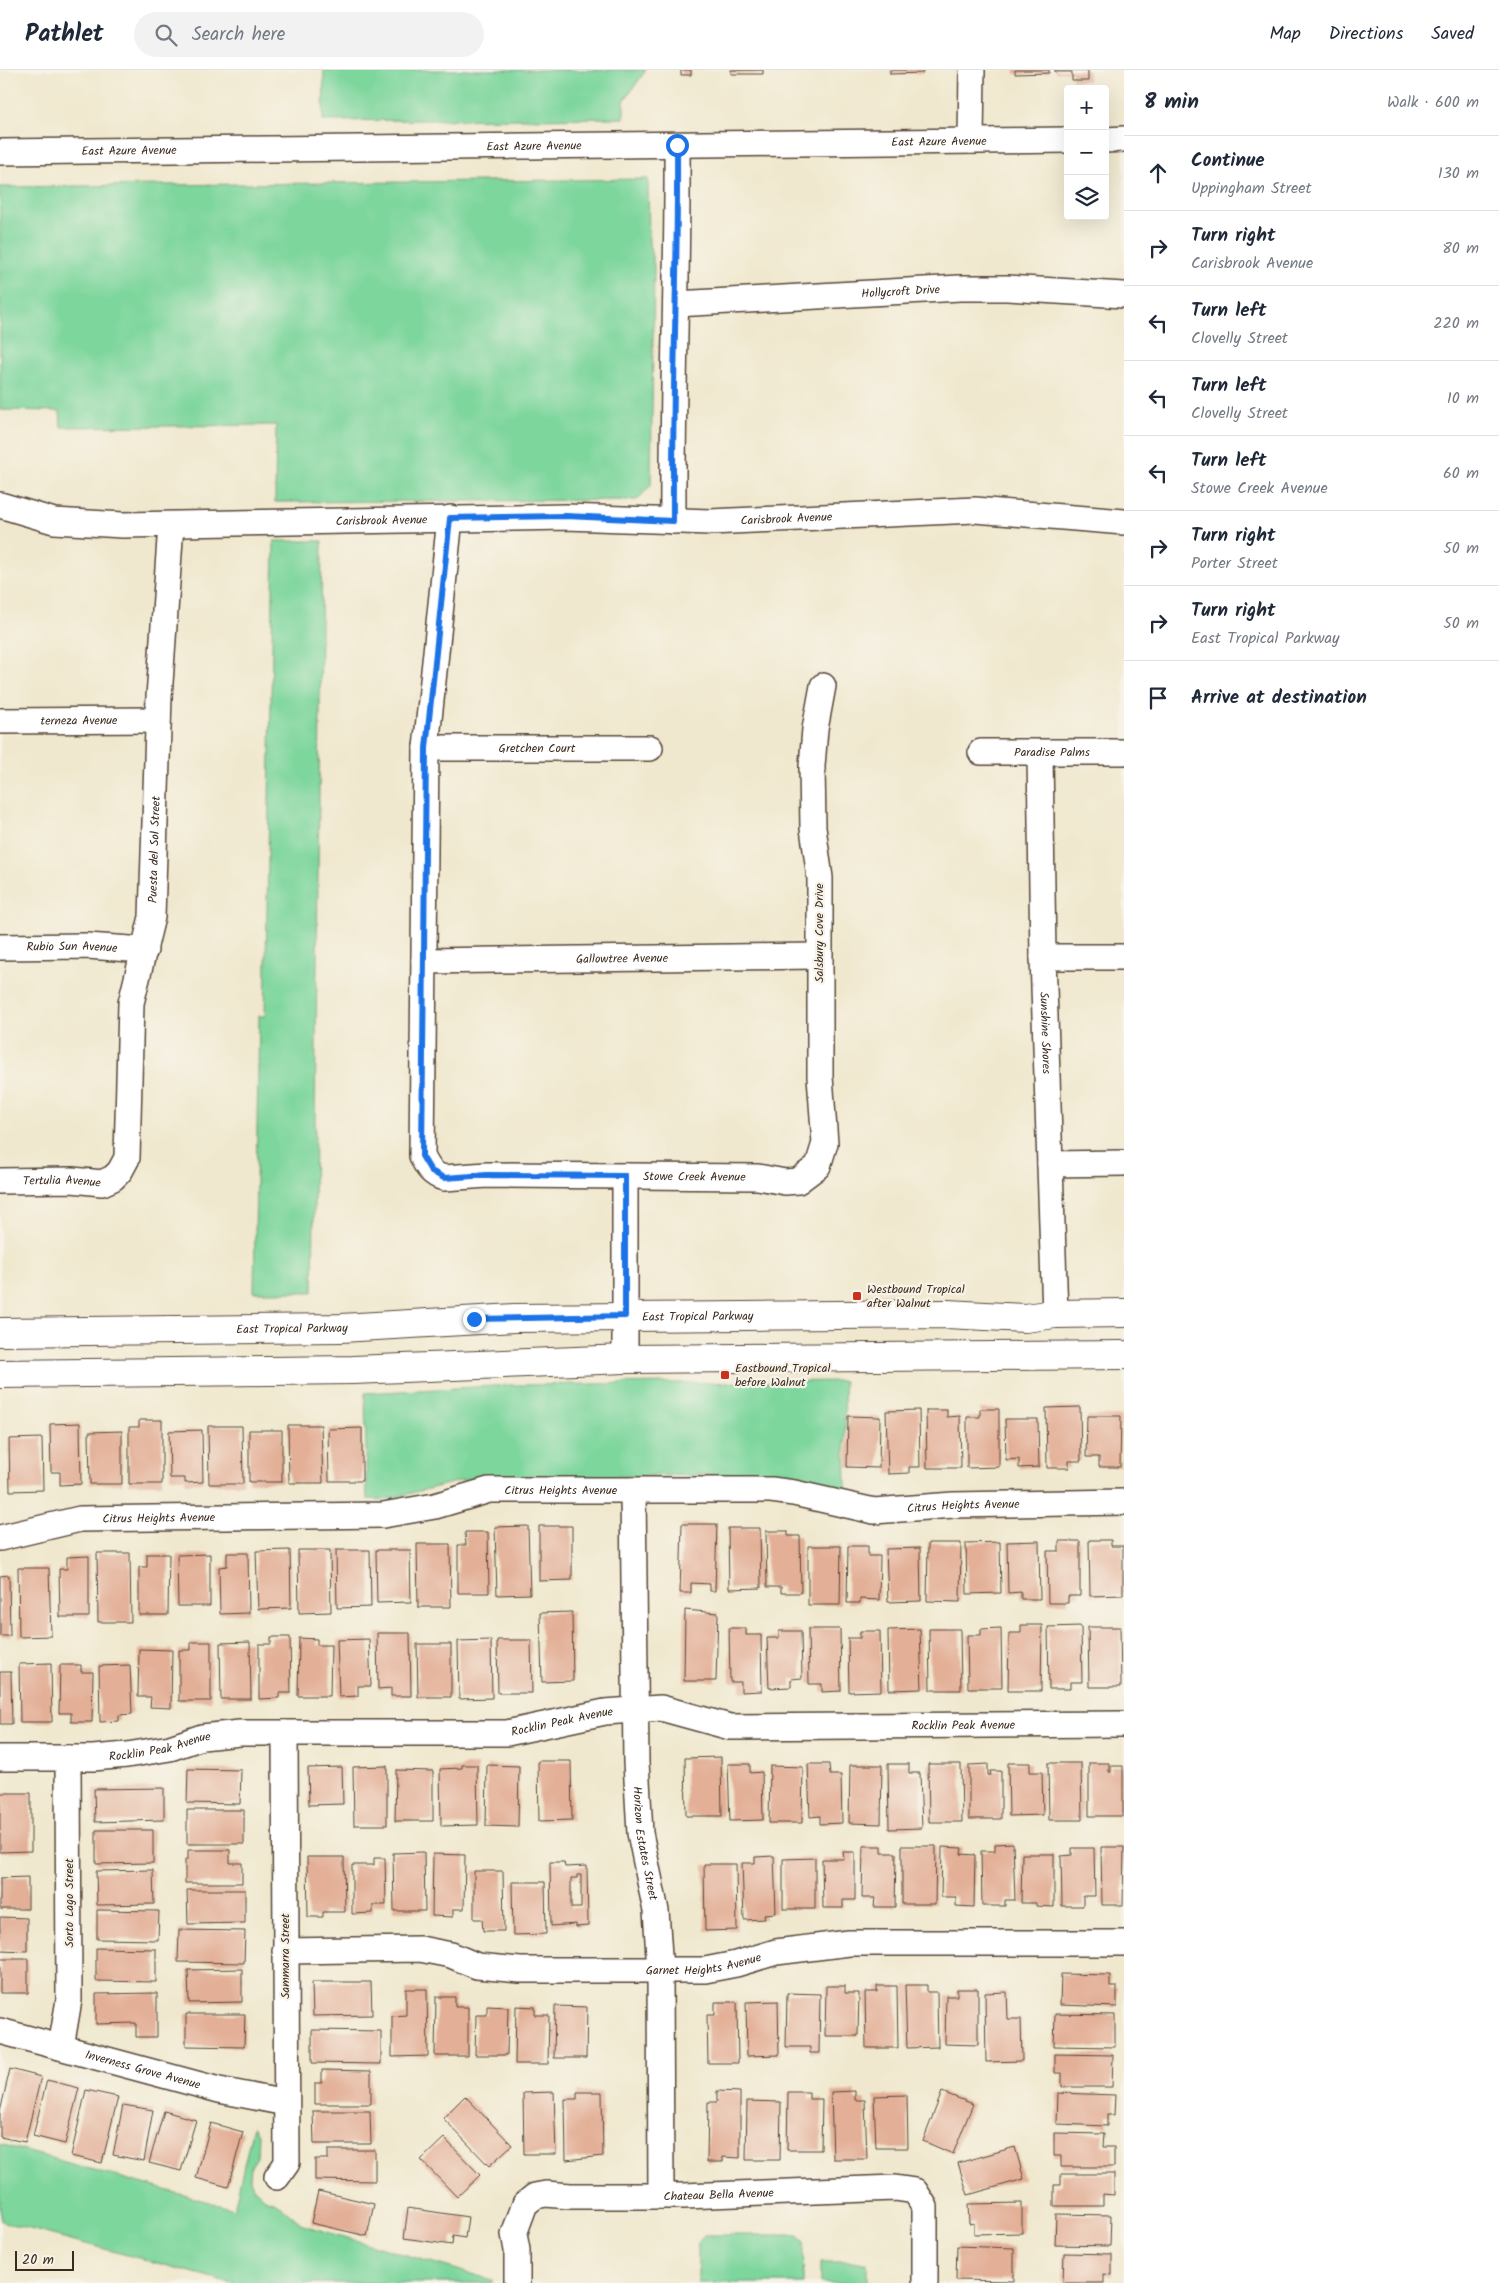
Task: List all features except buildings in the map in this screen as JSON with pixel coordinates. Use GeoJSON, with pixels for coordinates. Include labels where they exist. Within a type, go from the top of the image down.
{"type":"FeatureCollection","features":[{"type":"Feature","properties":{"kind":"main road","name":"East Tropical Parkway"},"geometry":{"type":"LineString","coordinates":[[0,1332],[341,1328],[474,1319],[625,1316],[947,1314],[1025,1318],[1055,1314],[1124,1314]]}},
{"type":"Feature","properties":{"kind":"main road"},"geometry":{"type":"LineString","coordinates":[[0,1374],[353,1370],[625,1359],[1124,1355]]}},
{"type":"Feature","properties":{"kind":"street"},"geometry":{"type":"LineString","coordinates":[[972,70],[972,141]]}},
{"type":"Feature","properties":{"kind":"street"},"geometry":{"type":"LineString","coordinates":[[1109,140],[1124,139]]}},
{"type":"Feature","properties":{"kind":"street","name":"East Azure Avenue"},"geometry":{"type":"LineString","coordinates":[[0,152],[1064,140]]}},
{"type":"Feature","properties":{"kind":"street"},"geometry":{"type":"LineString","coordinates":[[673,521],[672,452],[676,304],[677,145]]}},
{"type":"Feature","properties":{"kind":"street","name":"Hollycroft Drive"},"geometry":{"type":"LineString","coordinates":[[676,304],[960,288],[1007,288],[1124,295]]}},
{"type":"Feature","properties":{"kind":"street","name":"Carisbrook Avenue"},"geometry":{"type":"LineString","coordinates":[[0,505],[54,521],[95,524],[172,525],[566,516],[673,521],[764,520],[975,510],[1124,522]]}},
{"type":"Feature","properties":{"kind":"street"},"geometry":{"type":"LineString","coordinates":[[424,961],[426,748],[450,518]]}},
{"type":"Feature","properties":{"kind":"street","name":"Puesta del Sol Street"},"geometry":{"type":"LineString","coordinates":[[120,1171],[127,1158],[129,1144],[132,1003],[152,917],[158,720],[172,525]]}},
{"type":"Feature","properties":{"kind":"street","name":"Salsbury Cove Drive"},"geometry":{"type":"LineString","coordinates":[[808,1175],[818,1166],[824,1143],[820,1077],[820,878],[813,828],[812,766],[815,729],[823,686]]}},
{"type":"Feature","properties":{"kind":"street","name":"terneza Avenue"},"geometry":{"type":"LineString","coordinates":[[0,721],[158,720]]}},
{"type":"Feature","properties":{"kind":"street","name":"Gretchen Court"},"geometry":{"type":"LineString","coordinates":[[426,748],[650,748]]}},
{"type":"Feature","properties":{"kind":"street","name":"Paradise Palms"},"geometry":{"type":"LineString","coordinates":[[981,752],[1124,752]]}},
{"type":"Feature","properties":{"kind":"street","name":"Sunshine Shores"},"geometry":{"type":"LineString","coordinates":[[1040,753],[1043,957],[1055,1314]]}},
{"type":"Feature","properties":{"kind":"street","name":"Rubio Sun Avenue"},"geometry":{"type":"LineString","coordinates":[[0,947],[87,946],[144,950]]}},
{"type":"Feature","properties":{"kind":"street","name":"Gallowtree Avenue"},"geometry":{"type":"LineString","coordinates":[[424,961],[819,956]]}},
{"type":"Feature","properties":{"kind":"street"},"geometry":{"type":"LineString","coordinates":[[1043,957],[1124,956]]}},
{"type":"Feature","properties":{"kind":"street","name":"Stowe Creek Avenue"},"geometry":{"type":"LineString","coordinates":[[424,961],[422,1156],[431,1171],[444,1178],[487,1175],[758,1177],[785,1182],[798,1181],[808,1175]]}},
{"type":"Feature","properties":{"kind":"street"},"geometry":{"type":"LineString","coordinates":[[1050,1164],[1124,1163]]}},
{"type":"Feature","properties":{"kind":"street","name":"Tertulia Avenue"},"geometry":{"type":"LineString","coordinates":[[0,1180],[72,1180],[102,1183],[113,1178],[120,1171]]}},
{"type":"Feature","properties":{"kind":"street"},"geometry":{"type":"LineString","coordinates":[[625,1176],[625,1359]]}},
{"type":"Feature","properties":{"kind":"street","name":"Citrus Heights Avenue"},"geometry":{"type":"LineString","coordinates":[[0,1538],[80,1519],[383,1515],[435,1506],[489,1490],[771,1490],[794,1493],[874,1511],[953,1505],[1124,1502]]}},
{"type":"Feature","properties":{"kind":"street","name":"Horizon Estates Street"},"geometry":{"type":"LineString","coordinates":[[633,1490],[634,1710],[640,1833],[656,1912],[660,1970],[661,2196]]}},
{"type":"Feature","properties":{"kind":"street","name":"Rocklin Peak Avenue"},"geometry":{"type":"LineString","coordinates":[[0,1758],[68,1758],[127,1755],[170,1748],[202,1737],[240,1732],[507,1732],[588,1714],[661,1708],[730,1727],[1124,1724]]}},
{"type":"Feature","properties":{"kind":"street","name":"Sammarra Street"},"geometry":{"type":"LineString","coordinates":[[277,2177],[286,2163],[285,1733]]}},
{"type":"Feature","properties":{"kind":"street","name":"Sorto Lago Street"},"geometry":{"type":"LineString","coordinates":[[61,2047],[69,2000],[68,1758]]}},
{"type":"Feature","properties":{"kind":"street","name":"Garnet Heights Avenue"},"geometry":{"type":"LineString","coordinates":[[285,1950],[420,1949],[451,1955],[478,1966],[520,1970],[705,1970],[808,1946],[849,1944],[1124,1943]]}},
{"type":"Feature","properties":{"kind":"street","name":"Inverness Grove Avenue"},"geometry":{"type":"LineString","coordinates":[[0,2031],[219,2090],[286,2103]]}},
{"type":"Feature","properties":{"kind":"street","name":"Chateau Bella Avenue"},"geometry":{"type":"LineString","coordinates":[[517,2283],[517,2250],[514,2234],[525,2204],[535,2196],[546,2194],[570,2196],[661,2196],[895,2188],[915,2191],[925,2207],[925,2283]]}},
{"type":"Feature","properties":{"kind":"green space"},"geometry":{"type":"Polygon","coordinates":[[[324,70],[646,70],[624,101],[624,118],[323,121],[324,70]]]}},
{"type":"Feature","properties":{"kind":"green space"},"geometry":{"type":"Polygon","coordinates":[[[648,179],[649,244],[654,265],[651,485],[637,500],[275,502],[276,425],[61,427],[60,411],[0,410],[0,187],[648,179]]]}},
{"type":"Feature","properties":{"kind":"green space"},"geometry":{"type":"Polygon","coordinates":[[[274,541],[322,541],[313,1292],[254,1292],[259,1016],[265,1016],[274,541]]]}},
{"type":"Feature","properties":{"kind":"green space"},"geometry":{"type":"Polygon","coordinates":[[[844,1381],[846,1489],[762,1474],[468,1479],[384,1500],[367,1499],[365,1393],[511,1385],[844,1381]]]}},
{"type":"Feature","properties":{"kind":"green space"},"geometry":{"type":"Polygon","coordinates":[[[253,2126],[258,2134],[257,2157],[251,2166],[250,2180],[254,2189],[264,2198],[276,2202],[303,2225],[492,2280],[492,2283],[232,2283],[0,2221],[0,2144],[234,2209],[253,2126]]]}},
{"type":"Feature","properties":{"kind":"green space"},"geometry":{"type":"Polygon","coordinates":[[[705,2235],[798,2235],[804,2243],[803,2283],[698,2283],[698,2242],[705,2235]]]}},
{"type":"Feature","properties":{"kind":"green space"},"geometry":{"type":"Polygon","coordinates":[[[821,2262],[867,2262],[867,2283],[821,2283],[821,2262]]]}},
{"type":"Feature","properties":{"kind":"place","name":"Westbound Tropical after Walnut"},"geometry":{"type":"Point","coordinates":[857,1296]}},
{"type":"Feature","properties":{"kind":"place","name":"Eastbound Tropical before Walnut"},"geometry":{"type":"Point","coordinates":[725,1375]}},
{"type":"Feature","properties":{"kind":"route"},"geometry":{"type":"LineString","coordinates":[[474,1319],[625,1316],[625,1176],[487,1175],[444,1178],[431,1171],[425,1164],[422,1156],[426,748],[450,518],[566,516],[637,521],[673,521],[672,452],[678,241],[677,145]]}}]}
